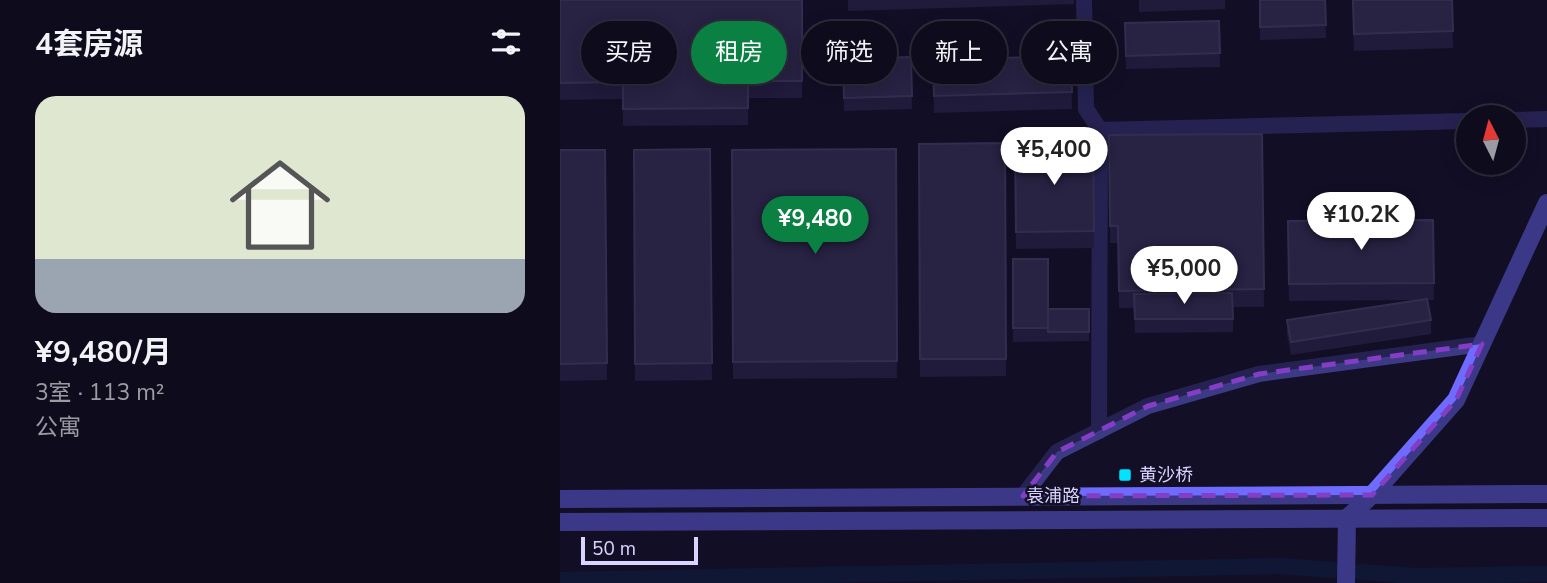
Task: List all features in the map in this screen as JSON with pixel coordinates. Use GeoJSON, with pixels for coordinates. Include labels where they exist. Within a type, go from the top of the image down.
{"type":"FeatureCollection","features":[{"type":"Feature","properties":{"kind":"main road"},"geometry":{"type":"LineString","coordinates":[[1346,583],[1347,518],[1372,495],[1456,400],[1547,203]]}},
{"type":"Feature","properties":{"kind":"main road","name":"袁浦路"},"geometry":{"type":"LineString","coordinates":[[560,499],[1547,494]]}},
{"type":"Feature","properties":{"kind":"main road","name":"袁浦路"},"geometry":{"type":"LineString","coordinates":[[560,522],[1547,517]]}},
{"type":"Feature","properties":{"kind":"street"},"geometry":{"type":"LineString","coordinates":[[1084,0],[1086,108],[1100,130],[1099,430]]}},
{"type":"Feature","properties":{"kind":"street"},"geometry":{"type":"LineString","coordinates":[[1526,120],[1547,119]]}},
{"type":"Feature","properties":{"kind":"street"},"geometry":{"type":"LineString","coordinates":[[1100,130],[1456,121]]}},
{"type":"Feature","properties":{"kind":"street"},"geometry":{"type":"LineString","coordinates":[[1023,496],[1058,452],[1148,406],[1259,374],[1482,344]]}},
{"type":"Feature","properties":{"kind":"highlighted area"},"geometry":{"type":"Polygon","coordinates":[[[1482,344],[1456,400],[1372,495],[1023,496],[1057,452],[1148,406],[1259,374],[1482,344]]]}},
{"type":"Feature","properties":{"kind":"building"},"geometry":{"type":"Polygon","coordinates":[[[560,0],[802,0],[801,81],[787,81],[787,21],[691,21],[691,84],[748,84],[748,108],[623,109],[623,84],[677,84],[677,21],[581,21],[581,83],[560,83],[560,0]]]}},
{"type":"Feature","properties":{"kind":"building"},"geometry":{"type":"Polygon","coordinates":[[[1260,0],[1325,0],[1326,25],[1260,27],[1260,0]]]}},
{"type":"Feature","properties":{"kind":"building"},"geometry":{"type":"Polygon","coordinates":[[[1353,0],[1452,0],[1453,31],[1354,34],[1353,0]]]}},
{"type":"Feature","properties":{"kind":"building"},"geometry":{"type":"Polygon","coordinates":[[[1219,21],[1220,53],[1126,56],[1125,23],[1219,21]]]}},
{"type":"Feature","properties":{"kind":"building"},"geometry":{"type":"Polygon","coordinates":[[[897,57],[911,57],[912,96],[844,98],[844,84],[897,84],[897,57]]]}},
{"type":"Feature","properties":{"kind":"building"},"geometry":{"type":"Polygon","coordinates":[[[1021,57],[1021,84],[1072,84],[1072,92],[934,96],[934,84],[1007,84],[1007,58],[1021,57]]]}},
{"type":"Feature","properties":{"kind":"building"},"geometry":{"type":"Polygon","coordinates":[[[1262,134],[1264,289],[1119,291],[1118,226],[1110,226],[1109,135],[1262,134]]]}},
{"type":"Feature","properties":{"kind":"building"},"geometry":{"type":"Polygon","coordinates":[[[1015,142],[1093,142],[1094,231],[1016,232],[1015,142]]]}},
{"type":"Feature","properties":{"kind":"building"},"geometry":{"type":"Polygon","coordinates":[[[1005,143],[1006,359],[920,359],[919,144],[1005,143]]]}},
{"type":"Feature","properties":{"kind":"building"},"geometry":{"type":"Polygon","coordinates":[[[710,149],[712,363],[635,364],[634,150],[710,149]]]}},
{"type":"Feature","properties":{"kind":"building"},"geometry":{"type":"Polygon","coordinates":[[[896,149],[897,361],[733,362],[732,150],[896,149]]]}},
{"type":"Feature","properties":{"kind":"building"},"geometry":{"type":"Polygon","coordinates":[[[560,150],[605,150],[607,363],[560,364],[560,150]]]}},
{"type":"Feature","properties":{"kind":"building"},"geometry":{"type":"Polygon","coordinates":[[[1433,220],[1434,283],[1289,284],[1288,221],[1433,220]]]}},
{"type":"Feature","properties":{"kind":"building"},"geometry":{"type":"Polygon","coordinates":[[[1013,259],[1048,259],[1048,328],[1013,328],[1013,259]]]}},
{"type":"Feature","properties":{"kind":"building"},"geometry":{"type":"Polygon","coordinates":[[[1232,293],[1233,319],[1135,319],[1134,294],[1232,293]]]}},
{"type":"Feature","properties":{"kind":"building"},"geometry":{"type":"Polygon","coordinates":[[[1427,299],[1431,320],[1291,342],[1287,320],[1427,299]]]}},
{"type":"Feature","properties":{"kind":"building"},"geometry":{"type":"Polygon","coordinates":[[[1048,309],[1089,309],[1089,332],[1048,332],[1048,309]]]}},
{"type":"Feature","properties":{"kind":"waterway"},"geometry":{"type":"LineString","coordinates":[[560,580],[1281,566],[1332,570]]}},
{"type":"Feature","properties":{"kind":"waterway"},"geometry":{"type":"LineString","coordinates":[[1360,572],[1416,576],[1547,574]]}},
{"type":"Feature","properties":{"kind":"place","name":"黄沙桥"},"geometry":{"type":"Point","coordinates":[1125,475]}}]}
